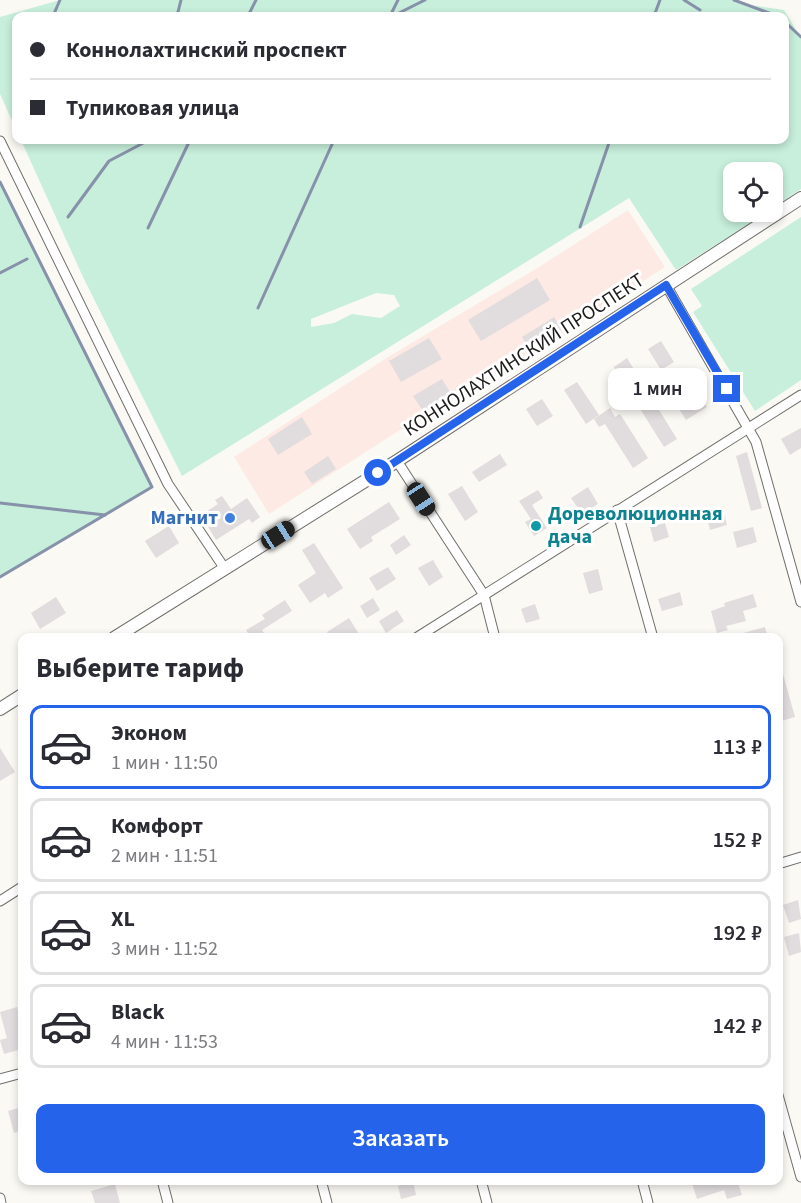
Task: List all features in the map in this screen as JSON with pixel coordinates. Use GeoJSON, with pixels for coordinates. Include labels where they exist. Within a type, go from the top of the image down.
{"type":"FeatureCollection","features":[{"type":"Feature","properties":{"kind":"main road","name":"КОННОЛАХТИНСКИЙ ПРОСПЕКТ"},"geometry":{"type":"LineString","coordinates":[[125,633],[397,461],[801,198]]}},
{"type":"Feature","properties":{"kind":"main road"},"geometry":{"type":"LineString","coordinates":[[0,709],[18,698]]}},
{"type":"Feature","properties":{"kind":"street"},"geometry":{"type":"LineString","coordinates":[[0,141],[168,484],[225,569]]}},
{"type":"Feature","properties":{"kind":"street"},"geometry":{"type":"LineString","coordinates":[[666,285],[756,442],[801,602]]}},
{"type":"Feature","properties":{"kind":"street"},"geometry":{"type":"LineString","coordinates":[[424,633],[801,395]]}},
{"type":"Feature","properties":{"kind":"street"},"geometry":{"type":"LineString","coordinates":[[397,461],[484,595],[494,633]]}},
{"type":"Feature","properties":{"kind":"street"},"geometry":{"type":"LineString","coordinates":[[617,510],[652,633]]}},
{"type":"Feature","properties":{"kind":"street"},"geometry":{"type":"LineString","coordinates":[[783,862],[801,857]]}},
{"type":"Feature","properties":{"kind":"street"},"geometry":{"type":"LineString","coordinates":[[0,902],[18,890]]}},
{"type":"Feature","properties":{"kind":"street"},"geometry":{"type":"LineString","coordinates":[[0,1079],[18,1074]]}},
{"type":"Feature","properties":{"kind":"street"},"geometry":{"type":"LineString","coordinates":[[783,1113],[801,1177]]}},
{"type":"Feature","properties":{"kind":"street"},"geometry":{"type":"LineString","coordinates":[[163,1185],[168,1203]]}},
{"type":"Feature","properties":{"kind":"street"},"geometry":{"type":"LineString","coordinates":[[322,1185],[327,1203]]}},
{"type":"Feature","properties":{"kind":"street"},"geometry":{"type":"LineString","coordinates":[[482,1185],[487,1203]]}},
{"type":"Feature","properties":{"kind":"street"},"geometry":{"type":"LineString","coordinates":[[643,1185],[648,1203]]}},
{"type":"Feature","properties":{"kind":"street"},"geometry":{"type":"LineString","coordinates":[[0,1198],[1,1203]]}},
{"type":"Feature","properties":{"kind":"shaded area"},"geometry":{"type":"Polygon","coordinates":[[[628,210],[665,267],[576,325],[422,416],[269,514],[234,457],[388,357],[539,267],[628,210]]]}},
{"type":"Feature","properties":{"kind":"green space"},"geometry":{"type":"Polygon","coordinates":[[[60,0],[736,0],[737,3],[785,12],[18,12],[60,0]]]}},
{"type":"Feature","properties":{"kind":"green space"},"geometry":{"type":"Polygon","coordinates":[[[12,14],[12,121],[0,94],[0,17],[12,14]]]}},
{"type":"Feature","properties":{"kind":"green space"},"geometry":{"type":"Polygon","coordinates":[[[789,18],[801,38],[801,189],[783,201],[783,162],[723,162],[723,222],[751,222],[676,270],[629,198],[182,476],[83,277],[23,144],[789,144],[789,18]],[[376,293],[311,319],[311,327],[334,323],[352,314],[381,318],[400,306],[394,295],[376,293]]]}},
{"type":"Feature","properties":{"kind":"green space"},"geometry":{"type":"Polygon","coordinates":[[[0,182],[152,487],[0,577],[0,182]]]}},
{"type":"Feature","properties":{"kind":"green space"},"geometry":{"type":"Polygon","coordinates":[[[801,217],[801,380],[755,411],[693,312],[702,306],[691,289],[801,217]]]}},
{"type":"Feature","properties":{"kind":"building"},"geometry":{"type":"Polygon","coordinates":[[[537,278],[550,300],[481,341],[468,320],[537,278]]]}},
{"type":"Feature","properties":{"kind":"building"},"geometry":{"type":"Polygon","coordinates":[[[554,317],[562,329],[529,349],[522,337],[554,317]]]}},
{"type":"Feature","properties":{"kind":"building"},"geometry":{"type":"Polygon","coordinates":[[[429,338],[442,359],[401,382],[389,361],[429,338]]]}},
{"type":"Feature","properties":{"kind":"building"},"geometry":{"type":"Polygon","coordinates":[[[661,341],[674,362],[661,370],[648,349],[661,341]]]}},
{"type":"Feature","properties":{"kind":"building"},"geometry":{"type":"Polygon","coordinates":[[[627,358],[677,439],[664,447],[614,367],[627,358]]]}},
{"type":"Feature","properties":{"kind":"building"},"geometry":{"type":"Polygon","coordinates":[[[442,379],[451,394],[423,411],[413,396],[442,379]]]}},
{"type":"Feature","properties":{"kind":"building"},"geometry":{"type":"Polygon","coordinates":[[[577,382],[599,415],[586,424],[564,390],[577,382]]]}},
{"type":"Feature","properties":{"kind":"building"},"geometry":{"type":"Polygon","coordinates":[[[696,390],[707,407],[686,420],[675,403],[696,390]]]}},
{"type":"Feature","properties":{"kind":"building"},"geometry":{"type":"Polygon","coordinates":[[[542,399],[553,416],[537,426],[526,409],[542,399]]]}},
{"type":"Feature","properties":{"kind":"building"},"geometry":{"type":"Polygon","coordinates":[[[610,408],[615,417],[620,414],[648,458],[633,468],[605,424],[599,427],[594,419],[610,408]]]}},
{"type":"Feature","properties":{"kind":"building"},"geometry":{"type":"Polygon","coordinates":[[[302,417],[312,434],[278,455],[268,439],[302,417]]]}},
{"type":"Feature","properties":{"kind":"building"},"geometry":{"type":"Polygon","coordinates":[[[801,428],[801,448],[790,455],[781,439],[801,428]]]}},
{"type":"Feature","properties":{"kind":"building"},"geometry":{"type":"Polygon","coordinates":[[[747,452],[762,508],[751,511],[736,456],[747,452]]]}},
{"type":"Feature","properties":{"kind":"building"},"geometry":{"type":"Polygon","coordinates":[[[500,454],[507,465],[479,482],[472,472],[500,454]]]}},
{"type":"Feature","properties":{"kind":"building"},"geometry":{"type":"Polygon","coordinates":[[[328,456],[336,469],[312,484],[304,472],[328,456]]]}},
{"type":"Feature","properties":{"kind":"building"},"geometry":{"type":"Polygon","coordinates":[[[462,486],[478,512],[465,521],[448,494],[462,486]]]}},
{"type":"Feature","properties":{"kind":"building"},"geometry":{"type":"Polygon","coordinates":[[[588,487],[598,504],[582,514],[571,498],[588,487]]]}},
{"type":"Feature","properties":{"kind":"building"},"geometry":{"type":"Polygon","coordinates":[[[538,490],[543,498],[532,505],[547,528],[534,536],[525,522],[531,519],[519,501],[538,490]]]}},
{"type":"Feature","properties":{"kind":"building","name":"Магнит"},"geometry":{"type":"Polygon","coordinates":[[[222,496],[231,509],[247,498],[260,517],[252,523],[249,519],[216,540],[201,515],[218,504],[215,500],[222,496]]]}},
{"type":"Feature","properties":{"kind":"building"},"geometry":{"type":"Polygon","coordinates":[[[389,502],[400,519],[371,537],[373,541],[360,549],[347,529],[389,502]]]}},
{"type":"Feature","properties":{"kind":"building"},"geometry":{"type":"Polygon","coordinates":[[[723,509],[727,525],[710,530],[706,514],[723,509]]]}},
{"type":"Feature","properties":{"kind":"building"},"geometry":{"type":"Polygon","coordinates":[[[665,523],[669,537],[654,542],[650,527],[665,523]]]}},
{"type":"Feature","properties":{"kind":"building"},"geometry":{"type":"Polygon","coordinates":[[[169,526],[179,543],[156,558],[145,541],[169,526]]]}},
{"type":"Feature","properties":{"kind":"building"},"geometry":{"type":"Polygon","coordinates":[[[753,527],[757,542],[737,548],[733,532],[753,527]]]}},
{"type":"Feature","properties":{"kind":"building"},"geometry":{"type":"Polygon","coordinates":[[[404,535],[411,545],[396,555],[390,545],[404,535]]]}},
{"type":"Feature","properties":{"kind":"building"},"geometry":{"type":"Polygon","coordinates":[[[314,543],[343,588],[328,598],[325,593],[310,603],[298,585],[316,573],[302,550],[314,543]]]}},
{"type":"Feature","properties":{"kind":"building"},"geometry":{"type":"Polygon","coordinates":[[[433,560],[443,577],[429,586],[418,568],[433,560]]]}},
{"type":"Feature","properties":{"kind":"building"},"geometry":{"type":"Polygon","coordinates":[[[388,567],[396,579],[377,591],[369,578],[388,567]]]}},
{"type":"Feature","properties":{"kind":"building"},"geometry":{"type":"Polygon","coordinates":[[[598,569],[603,590],[589,594],[583,573],[598,569]]]}},
{"type":"Feature","properties":{"kind":"building"},"geometry":{"type":"Polygon","coordinates":[[[680,592],[683,605],[662,611],[658,599],[680,592]]]}},
{"type":"Feature","properties":{"kind":"building"},"geometry":{"type":"Polygon","coordinates":[[[753,594],[757,607],[743,611],[746,621],[726,626],[728,630],[717,633],[711,611],[725,606],[724,603],[753,594]]]}},
{"type":"Feature","properties":{"kind":"building"},"geometry":{"type":"Polygon","coordinates":[[[56,597],[66,613],[40,629],[31,613],[56,597]]]}},
{"type":"Feature","properties":{"kind":"building"},"geometry":{"type":"Polygon","coordinates":[[[373,598],[380,610],[367,618],[360,606],[373,598]]]}},
{"type":"Feature","properties":{"kind":"building"},"geometry":{"type":"Polygon","coordinates":[[[285,600],[292,611],[262,630],[264,633],[248,633],[246,630],[265,619],[262,615],[285,600]]]}},
{"type":"Feature","properties":{"kind":"building"},"geometry":{"type":"Polygon","coordinates":[[[535,604],[540,619],[526,623],[521,609],[535,604]]]}},
{"type":"Feature","properties":{"kind":"building"},"geometry":{"type":"Polygon","coordinates":[[[397,610],[404,621],[386,633],[379,621],[397,610]]]}},
{"type":"Feature","properties":{"kind":"building"},"geometry":{"type":"Polygon","coordinates":[[[349,618],[358,633],[328,633],[349,618]]]}},
{"type":"Feature","properties":{"kind":"building"},"geometry":{"type":"Polygon","coordinates":[[[765,627],[767,633],[743,633],[765,627]]]}},
{"type":"Feature","properties":{"kind":"building"},"geometry":{"type":"Polygon","coordinates":[[[783,674],[795,717],[783,721],[783,674]]]}},
{"type":"Feature","properties":{"kind":"building"},"geometry":{"type":"Polygon","coordinates":[[[0,748],[15,772],[0,781],[0,748]]]}},
{"type":"Feature","properties":{"kind":"building"},"geometry":{"type":"Polygon","coordinates":[[[798,900],[801,919],[789,923],[783,905],[798,900]]]}},
{"type":"Feature","properties":{"kind":"building"},"geometry":{"type":"Polygon","coordinates":[[[799,933],[801,952],[789,956],[784,937],[799,933]]]}},
{"type":"Feature","properties":{"kind":"building"},"geometry":{"type":"Polygon","coordinates":[[[17,1007],[18,1011],[18,1050],[4,1054],[0,1040],[7,1038],[0,1012],[17,1007]]]}},
{"type":"Feature","properties":{"kind":"building"},"geometry":{"type":"Polygon","coordinates":[[[18,1108],[18,1132],[14,1133],[8,1111],[18,1108]]]}},
{"type":"Feature","properties":{"kind":"building"},"geometry":{"type":"Polygon","coordinates":[[[115,1185],[120,1203],[95,1203],[91,1191],[115,1185]]]}},
{"type":"Feature","properties":{"kind":"building"},"geometry":{"type":"Polygon","coordinates":[[[414,1185],[416,1195],[401,1199],[398,1186],[414,1185]]]}},
{"type":"Feature","properties":{"kind":"building"},"geometry":{"type":"Polygon","coordinates":[[[693,1185],[739,1185],[742,1195],[727,1199],[724,1190],[697,1199],[693,1185]]]}},
{"type":"Feature","properties":{"kind":"waterway"},"geometry":{"type":"LineString","coordinates":[[55,12],[60,0]]}},
{"type":"Feature","properties":{"kind":"waterway"},"geometry":{"type":"LineString","coordinates":[[178,12],[181,0]]}},
{"type":"Feature","properties":{"kind":"waterway"},"geometry":{"type":"LineString","coordinates":[[250,12],[256,0]]}},
{"type":"Feature","properties":{"kind":"waterway"},"geometry":{"type":"LineString","coordinates":[[392,12],[398,0]]}},
{"type":"Feature","properties":{"kind":"waterway"},"geometry":{"type":"LineString","coordinates":[[401,12],[425,0]]}},
{"type":"Feature","properties":{"kind":"waterway"},"geometry":{"type":"LineString","coordinates":[[656,12],[660,0]]}},
{"type":"Feature","properties":{"kind":"waterway"},"geometry":{"type":"LineString","coordinates":[[684,0],[700,10]]}},
{"type":"Feature","properties":{"kind":"waterway"},"geometry":{"type":"LineString","coordinates":[[734,0],[766,12]]}},
{"type":"Feature","properties":{"kind":"waterway"},"geometry":{"type":"LineString","coordinates":[[789,26],[801,37]]}},
{"type":"Feature","properties":{"kind":"waterway"},"geometry":{"type":"LineString","coordinates":[[68,217],[109,161],[141,144]]}},
{"type":"Feature","properties":{"kind":"waterway"},"geometry":{"type":"LineString","coordinates":[[148,228],[188,144]]}},
{"type":"Feature","properties":{"kind":"waterway"},"geometry":{"type":"LineString","coordinates":[[258,308],[332,144]]}},
{"type":"Feature","properties":{"kind":"waterway"},"geometry":{"type":"LineString","coordinates":[[580,227],[609,144]]}},
{"type":"Feature","properties":{"kind":"waterway"},"geometry":{"type":"LineString","coordinates":[[0,182],[152,487],[0,577]]}},
{"type":"Feature","properties":{"kind":"waterway"},"geometry":{"type":"LineString","coordinates":[[0,273],[27,259]]}},
{"type":"Feature","properties":{"kind":"waterway"},"geometry":{"type":"LineString","coordinates":[[0,503],[105,515]]}},
{"type":"Feature","properties":{"kind":"place","name":"Магнит"},"geometry":{"type":"Point","coordinates":[230,518]}},
{"type":"Feature","properties":{"kind":"place","name":"Дореволюционная дача"},"geometry":{"type":"Point","coordinates":[536,526]}},
{"type":"Feature","properties":{"kind":"route"},"geometry":{"type":"LineString","coordinates":[[378,473],[666,285],[727,389]]}}]}
